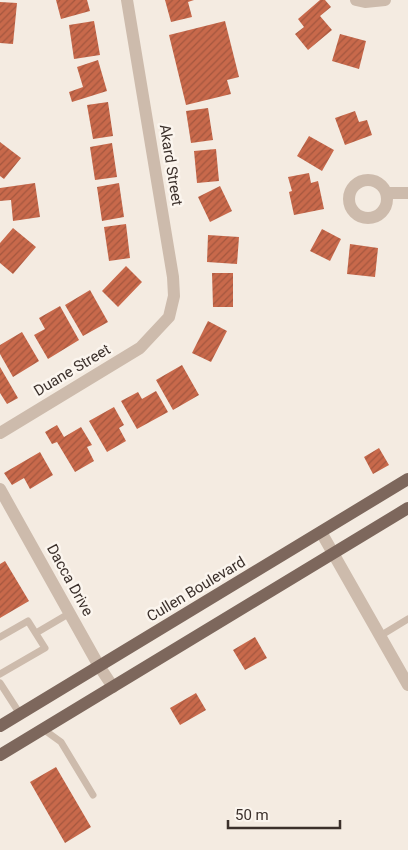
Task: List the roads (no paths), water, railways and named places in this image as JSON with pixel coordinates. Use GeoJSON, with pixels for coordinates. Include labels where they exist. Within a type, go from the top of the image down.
{"type":"FeatureCollection","features":[{"type":"Feature","properties":{"kind":"main road","name":"Cullen Boulevard"},"geometry":{"type":"LineString","coordinates":[[0,726],[408,479]]}},
{"type":"Feature","properties":{"kind":"main road"},"geometry":{"type":"LineString","coordinates":[[0,755],[408,508]]}},
{"type":"Feature","properties":{"kind":"street","name":"Akard Street"},"geometry":{"type":"LineString","coordinates":[[127,0],[174,296],[169,317],[158,330]]}},
{"type":"Feature","properties":{"kind":"street"},"geometry":{"type":"LineString","coordinates":[[356,0],[365,2],[385,0]]}},
{"type":"Feature","properties":{"kind":"street"},"geometry":{"type":"LineString","coordinates":[[386,193],[408,193]]}},
{"type":"Feature","properties":{"kind":"street","name":"Duane Street"},"geometry":{"type":"LineString","coordinates":[[0,433],[140,348],[158,330]]}},
{"type":"Feature","properties":{"kind":"street","name":"Dacca Drive"},"geometry":{"type":"LineString","coordinates":[[0,489],[99,666],[113,687]]}},
{"type":"Feature","properties":{"kind":"street"},"geometry":{"type":"LineString","coordinates":[[321,532],[408,685]]}},
{"type":"Feature","properties":{"kind":"lane"},"geometry":{"type":"LineString","coordinates":[[36,633],[70,613]]}},
{"type":"Feature","properties":{"kind":"lane"},"geometry":{"type":"LineString","coordinates":[[380,636],[408,619]]}},
{"type":"Feature","properties":{"kind":"lane"},"geometry":{"type":"LineString","coordinates":[[0,638],[28,621],[45,648],[0,674]]}},
{"type":"Feature","properties":{"kind":"lane"},"geometry":{"type":"LineString","coordinates":[[0,683],[20,714]]}},
{"type":"Feature","properties":{"kind":"lane"},"geometry":{"type":"LineString","coordinates":[[43,729],[61,742],[93,795]]}}]}
